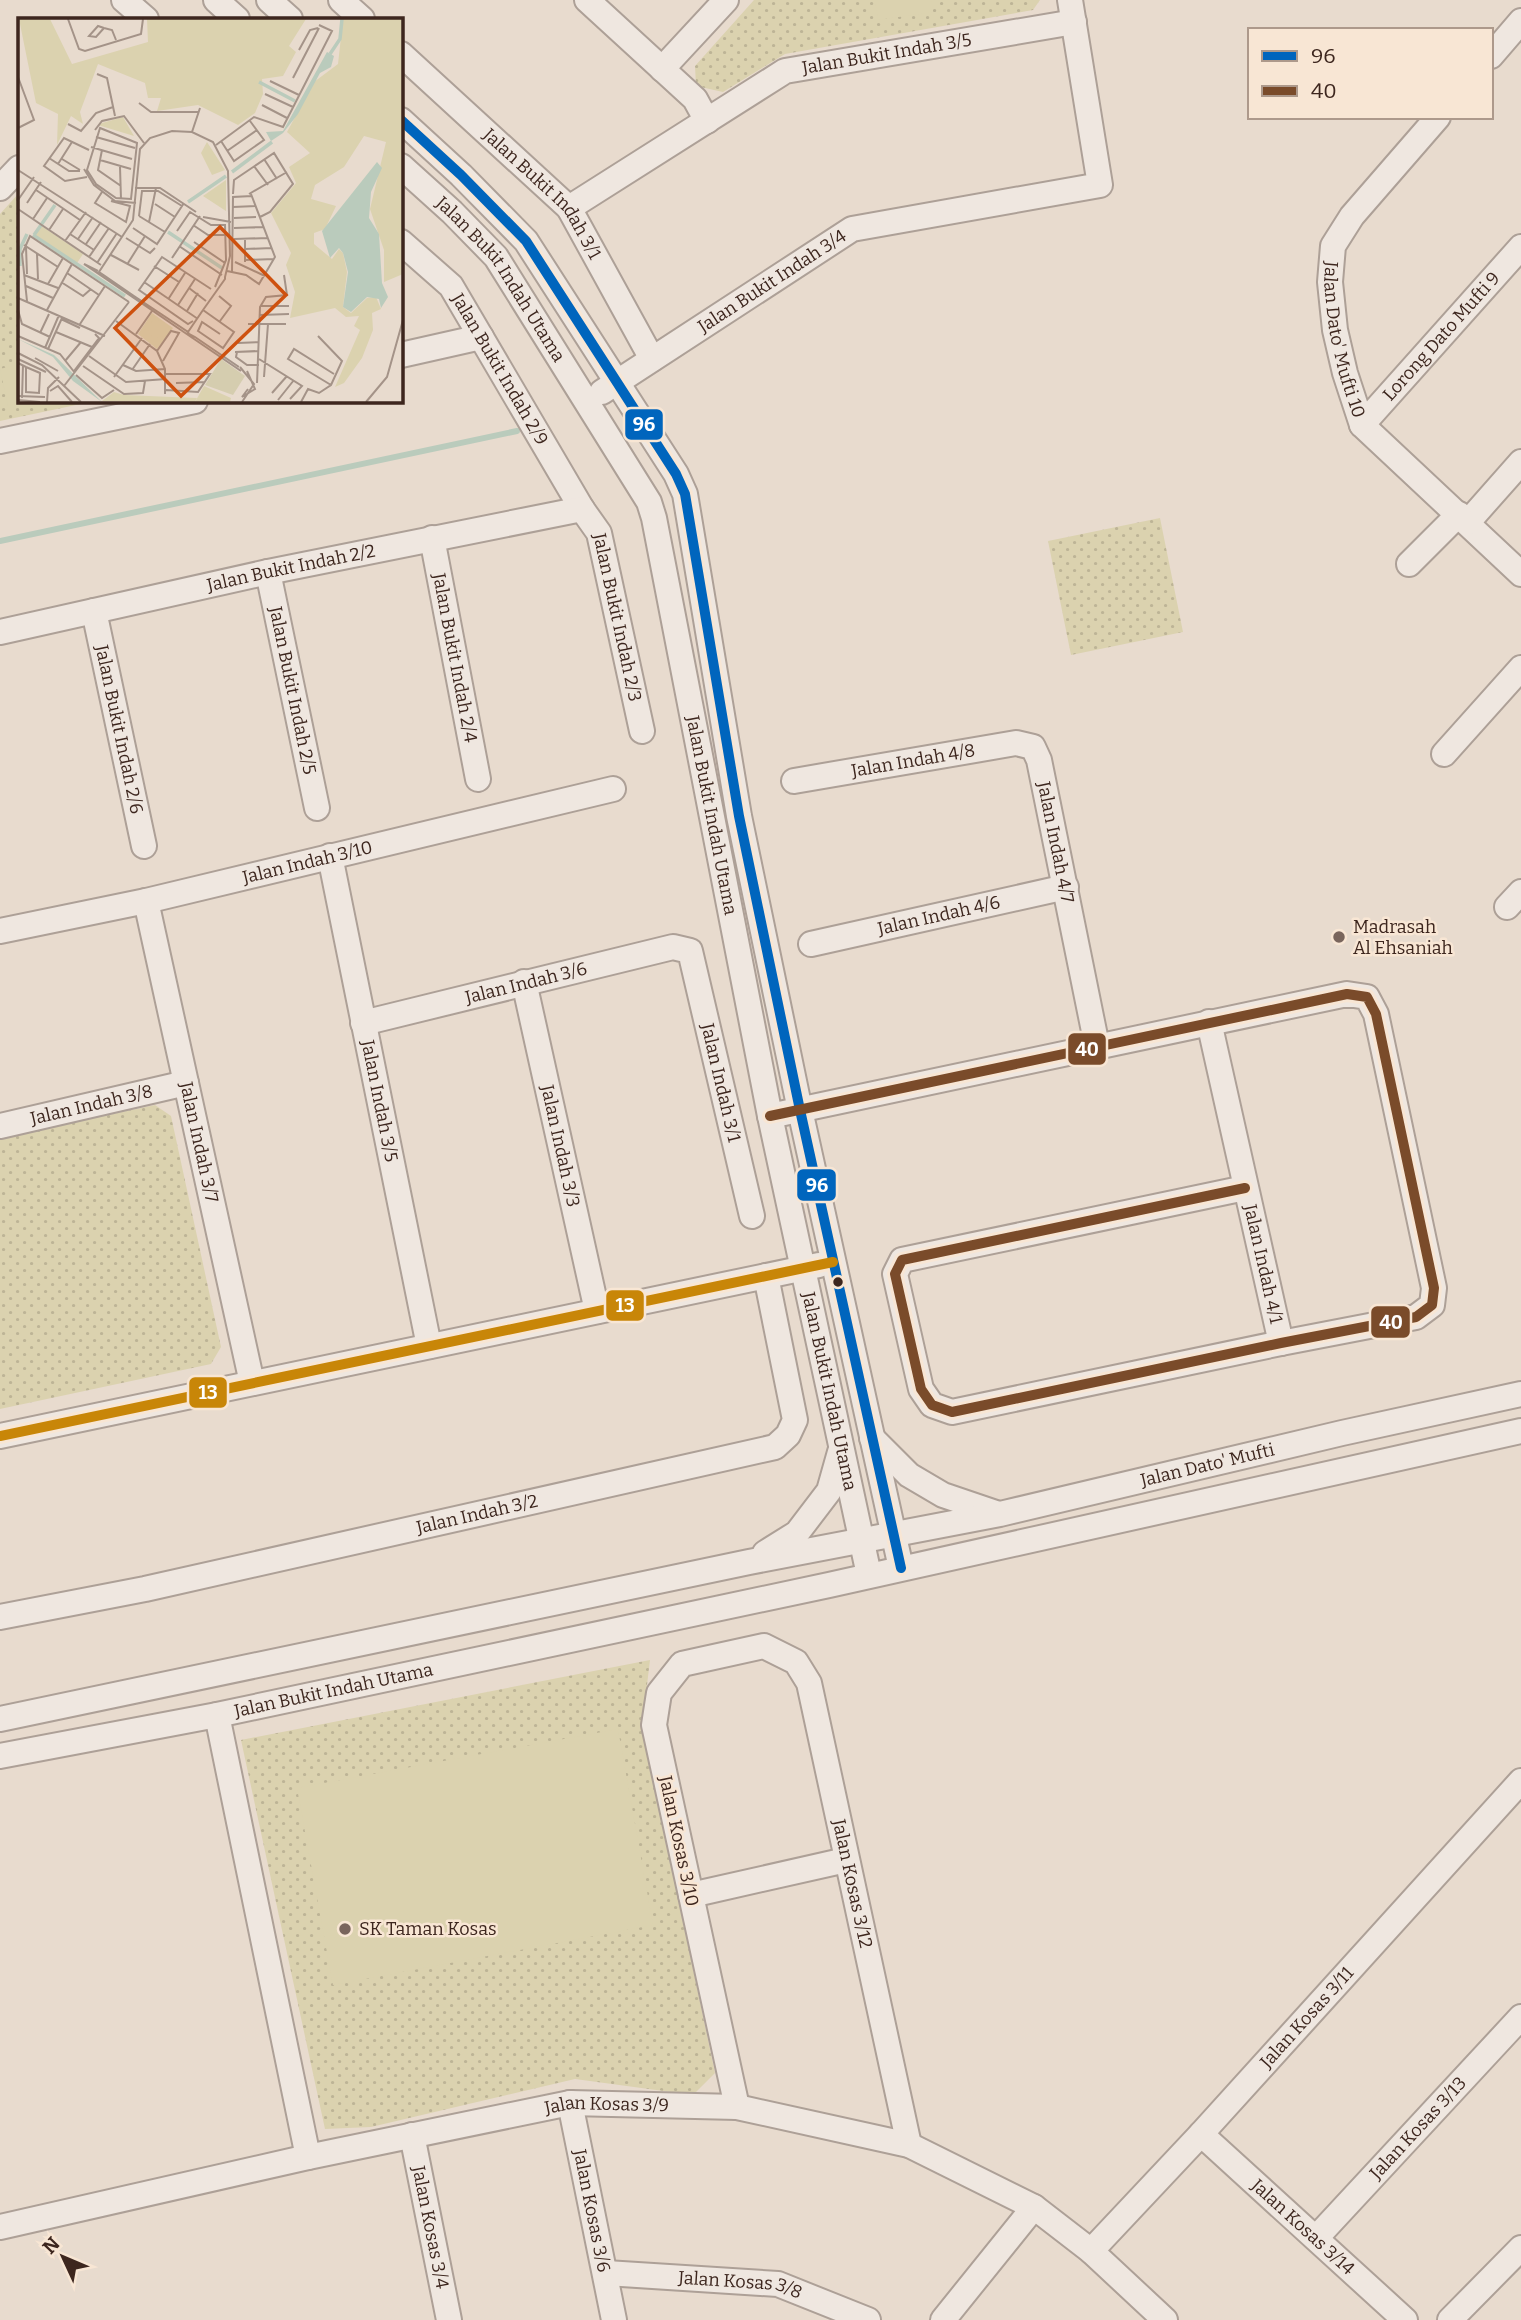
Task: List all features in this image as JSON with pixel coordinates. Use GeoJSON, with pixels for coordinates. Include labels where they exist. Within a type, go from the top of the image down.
{"type":"FeatureCollection","features":[{"type":"Feature","properties":{"kind":"street"},"geometry":{"type":"LineString","coordinates":[[124,0],[145,18]]}},
{"type":"Feature","properties":{"kind":"street"},"geometry":{"type":"LineString","coordinates":[[216,0],[236,18]]}},
{"type":"Feature","properties":{"kind":"street"},"geometry":{"type":"LineString","coordinates":[[270,0],[289,18]]}},
{"type":"Feature","properties":{"kind":"street"},"geometry":{"type":"LineString","coordinates":[[341,0],[361,18]]}},
{"type":"Feature","properties":{"kind":"street"},"geometry":{"type":"LineString","coordinates":[[587,0],[695,99],[707,121]]}},
{"type":"Feature","properties":{"kind":"street"},"geometry":{"type":"LineString","coordinates":[[662,69],[726,0]]}},
{"type":"Feature","properties":{"kind":"street","name":"Jalan Bukit Indah 3/5"},"geometry":{"type":"LineString","coordinates":[[569,208],[785,71],[1072,11]]}},
{"type":"Feature","properties":{"kind":"street","name":"Jalan Bukit Indah 3/4"},"geometry":{"type":"LineString","coordinates":[[587,402],[852,229],[1100,185],[1072,11]]}},
{"type":"Feature","properties":{"kind":"street"},"geometry":{"type":"LineString","coordinates":[[1493,54],[1521,21]]}},
{"type":"Feature","properties":{"kind":"street","name":"Jalan Bukit Indah 3/1"},"geometry":{"type":"LineString","coordinates":[[402,55],[569,208],[652,359]]}},
{"type":"Feature","properties":{"kind":"street","name":"Jalan Dato' Mufti 10"},"geometry":{"type":"LineString","coordinates":[[1436,119],[1353,216],[1333,246],[1329,282],[1335,330],[1345,373],[1362,425],[1521,574]]}},
{"type":"Feature","properties":{"kind":"street","name":"Jalan Bukit Indah Utama"},"geometry":{"type":"LineString","coordinates":[[0,1756],[218,1715],[901,1568],[800,1110],[739,816],[685,495],[676,474],[526,242],[461,175],[402,121]]}},
{"type":"Feature","properties":{"kind":"street","name":"Jalan Bukit Indah Utama"},"geometry":{"type":"LineString","coordinates":[[402,167],[496,257],[642,489],[654,518],[770,1116],[869,1575]]}},
{"type":"Feature","properties":{"kind":"street"},"geometry":{"type":"LineString","coordinates":[[0,188],[18,169]]}},
{"type":"Feature","properties":{"kind":"street","name":"Jalan Bukit Indah 2/9"},"geometry":{"type":"LineString","coordinates":[[402,243],[452,286],[582,509]]}},
{"type":"Feature","properties":{"kind":"street","name":"Lorong Dato Mufti 9"},"geometry":{"type":"LineString","coordinates":[[1362,425],[1521,247]]}},
{"type":"Feature","properties":{"kind":"street"},"geometry":{"type":"LineString","coordinates":[[402,355],[481,337]]}},
{"type":"Feature","properties":{"kind":"street"},"geometry":{"type":"LineString","coordinates":[[0,441],[190,402]]}},
{"type":"Feature","properties":{"kind":"street"},"geometry":{"type":"LineString","coordinates":[[1409,564],[1463,518],[1521,462]]}},
{"type":"Feature","properties":{"kind":"street","name":"Jalan Bukit Indah 2/2"},"geometry":{"type":"LineString","coordinates":[[0,632],[268,572],[582,509]]}},
{"type":"Feature","properties":{"kind":"street","name":"Jalan Bukit Indah 2/3"},"geometry":{"type":"LineString","coordinates":[[582,509],[599,533],[642,731]]}},
{"type":"Feature","properties":{"kind":"street","name":"Jalan Bukit Indah 2/4"},"geometry":{"type":"LineString","coordinates":[[432,538],[478,779]]}},
{"type":"Feature","properties":{"kind":"street","name":"Jalan Bukit Indah 2/5"},"geometry":{"type":"LineString","coordinates":[[268,572],[317,808]]}},
{"type":"Feature","properties":{"kind":"street","name":"Jalan Bukit Indah 2/6"},"geometry":{"type":"LineString","coordinates":[[94,611],[144,846]]}},
{"type":"Feature","properties":{"kind":"street"},"geometry":{"type":"LineString","coordinates":[[1444,754],[1521,668]]}},
{"type":"Feature","properties":{"kind":"street","name":"Jalan Indah 4/8"},"geometry":{"type":"LineString","coordinates":[[794,781],[1016,743],[1033,747]]}},
{"type":"Feature","properties":{"kind":"street","name":"Jalan Indah 4/7"},"geometry":{"type":"LineString","coordinates":[[1033,747],[1039,760],[1097,1046]]}},
{"type":"Feature","properties":{"kind":"street","name":"Jalan Indah 3/10"},"geometry":{"type":"LineString","coordinates":[[0,932],[146,901],[613,789]]}},
{"type":"Feature","properties":{"kind":"street","name":"Jalan Indah 3/5"},"geometry":{"type":"LineString","coordinates":[[330,856],[429,1346]]}},
{"type":"Feature","properties":{"kind":"street","name":"Jalan Indah 4/6"},"geometry":{"type":"LineString","coordinates":[[811,944],[1066,887]]}},
{"type":"Feature","properties":{"kind":"street","name":"Jalan Indah 3/7"},"geometry":{"type":"LineString","coordinates":[[146,901],[252,1383]]}},
{"type":"Feature","properties":{"kind":"street","name":"Jalan Indah 3/6"},"geometry":{"type":"LineString","coordinates":[[363,1023],[673,947],[691,950]]}},
{"type":"Feature","properties":{"kind":"street","name":"Jalan Indah 3/1"},"geometry":{"type":"LineString","coordinates":[[691,950],[752,1216]]}},
{"type":"Feature","properties":{"kind":"street","name":"Jalan Indah 3/3"},"geometry":{"type":"LineString","coordinates":[[524,982],[597,1311]]}},
{"type":"Feature","properties":{"kind":"street"},"geometry":{"type":"LineString","coordinates":[[770,1116],[1347,994],[1367,997],[1376,1014],[1379,1028],[1434,1288],[1432,1304],[1416,1317],[952,1412],[932,1405],[921,1389],[895,1274],[901,1260],[1245,1188]]}},
{"type":"Feature","properties":{"kind":"street","name":"Jalan Indah 4/1"},"geometry":{"type":"LineString","coordinates":[[1209,1022],[1280,1343]]}},
{"type":"Feature","properties":{"kind":"street","name":"Jalan Indah 3/8"},"geometry":{"type":"LineString","coordinates":[[0,1126],[186,1083]]}},
{"type":"Feature","properties":{"kind":"street"},"geometry":{"type":"LineString","coordinates":[[0,1436],[833,1262]]}},
{"type":"Feature","properties":{"kind":"street","name":"Jalan Indah 3/2"},"geometry":{"type":"LineString","coordinates":[[0,1617],[145,1589],[775,1447],[788,1435],[795,1420],[766,1276]]}},
{"type":"Feature","properties":{"kind":"street","name":"Jalan Dato' Mufti"},"geometry":{"type":"LineString","coordinates":[[893,1534],[1000,1514],[1342,1433],[1521,1394]]}},
{"type":"Feature","properties":{"kind":"street","name":"Jalan Dato' Mufti"},"geometry":{"type":"LineString","coordinates":[[901,1568],[1521,1431]]}},
{"type":"Feature","properties":{"kind":"street"},"geometry":{"type":"LineString","coordinates":[[872,1438],[909,1475],[943,1495],[1000,1514]]}},
{"type":"Feature","properties":{"kind":"street"},"geometry":{"type":"LineString","coordinates":[[749,1562],[797,1533],[829,1491],[841,1447]]}},
{"type":"Feature","properties":{"kind":"street"},"geometry":{"type":"LineString","coordinates":[[0,1719],[893,1534]]}},
{"type":"Feature","properties":{"kind":"street","name":"Jalan Kosas 3/12"},"geometry":{"type":"LineString","coordinates":[[764,1646],[796,1662],[809,1683],[909,2145]]}},
{"type":"Feature","properties":{"kind":"street","name":"Jalan Kosas 3/10"},"geometry":{"type":"LineString","coordinates":[[737,2107],[654,1724],[659,1693],[681,1664],[764,1646]]}},
{"type":"Feature","properties":{"kind":"street"},"geometry":{"type":"LineString","coordinates":[[218,1715],[308,2157]]}},
{"type":"Feature","properties":{"kind":"street","name":"Jalan Kosas 3/11"},"geometry":{"type":"LineString","coordinates":[[1091,2251],[1201,2134],[1521,1781]]}},
{"type":"Feature","properties":{"kind":"street"},"geometry":{"type":"LineString","coordinates":[[691,1895],[846,1860]]}},
{"type":"Feature","properties":{"kind":"street","name":"Jalan Kosas 3/13"},"geometry":{"type":"LineString","coordinates":[[1316,2238],[1521,2017]]}},
{"type":"Feature","properties":{"kind":"street","name":"Jalan Kosas 3/9"},"geometry":{"type":"LineString","coordinates":[[0,2227],[308,2157],[570,2103],[737,2107],[909,2145],[1034,2207],[1091,2251],[1159,2318]]}},
{"type":"Feature","properties":{"kind":"street","name":"Jalan Kosas 3/6"},"geometry":{"type":"LineString","coordinates":[[570,2103],[614,2320]]}},
{"type":"Feature","properties":{"kind":"street","name":"Jalan Kosas 3/14"},"geometry":{"type":"LineString","coordinates":[[1201,2134],[1405,2320]]}},
{"type":"Feature","properties":{"kind":"street","name":"Jalan Kosas 3/4"},"geometry":{"type":"LineString","coordinates":[[412,2135],[449,2320]]}},
{"type":"Feature","properties":{"kind":"street"},"geometry":{"type":"LineString","coordinates":[[943,2320],[1034,2207]]}},
{"type":"Feature","properties":{"kind":"street"},"geometry":{"type":"LineString","coordinates":[[1450,2320],[1521,2248]]}},
{"type":"Feature","properties":{"kind":"street","name":"Jalan Kosas 3/8"},"geometry":{"type":"LineString","coordinates":[[606,2273],[778,2284],[868,2320]]}},
{"type":"Feature","properties":{"kind":"shaded area"},"geometry":{"type":"Polygon","coordinates":[[[754,0],[1040,0],[1033,10],[785,54],[723,92],[696,86],[695,66],[754,0]]]}},
{"type":"Feature","properties":{"kind":"shaded area"},"geometry":{"type":"Polygon","coordinates":[[[875,0],[931,0],[933,12],[878,20],[875,0]]]}},
{"type":"Feature","properties":{"kind":"shaded area"},"geometry":{"type":"Polygon","coordinates":[[[18,194],[18,402],[90,402],[0,421],[0,214],[18,194]]]}},
{"type":"Feature","properties":{"kind":"shaded area"},"geometry":{"type":"Polygon","coordinates":[[[18,364],[18,402],[24,402],[8,406],[0,369],[18,364]]]}},
{"type":"Feature","properties":{"kind":"shaded area"},"geometry":{"type":"Polygon","coordinates":[[[1160,518],[1183,632],[1071,655],[1048,541],[1160,518]]]}},
{"type":"Feature","properties":{"kind":"shaded area"},"geometry":{"type":"Polygon","coordinates":[[[155,1105],[171,1116],[221,1347],[211,1364],[0,1409],[0,1138],[155,1105]]]}},
{"type":"Feature","properties":{"kind":"shaded area"},"geometry":{"type":"Polygon","coordinates":[[[650,1660],[642,1727],[715,2073],[693,2095],[575,2079],[371,2127],[325,2129],[241,1740],[650,1660]]]}},
{"type":"Feature","properties":{"kind":"shaded area"},"geometry":{"type":"Polygon","coordinates":[[[618,1729],[653,1925],[333,1985],[297,1788],[618,1729]]]}},
{"type":"Feature","properties":{"kind":"waterway"},"geometry":{"type":"LineString","coordinates":[[0,541],[517,431]]}},
{"type":"Feature","properties":{"kind":"transit line","name":"96"},"geometry":{"type":"LineString","coordinates":[[402,121],[461,175],[526,241],[676,474],[685,494],[739,816],[800,1110],[901,1568]]}},
{"type":"Feature","properties":{"kind":"transit line","name":"40"},"geometry":{"type":"LineString","coordinates":[[770,1116],[1347,994],[1367,997],[1376,1014],[1434,1288],[1432,1305],[1416,1317],[952,1412],[932,1405],[921,1389],[895,1274],[902,1260],[1245,1188]]}},
{"type":"Feature","properties":{"kind":"transit line","name":"13"},"geometry":{"type":"LineString","coordinates":[[0,1436],[833,1262]]}},
{"type":"Feature","properties":{"kind":"place","name":"Madrasah Al Ehsaniah"},"geometry":{"type":"Point","coordinates":[1339,937]}},
{"type":"Feature","properties":{"kind":"place","name":"SK Taman Kosas"},"geometry":{"type":"Point","coordinates":[345,1929]}}]}
